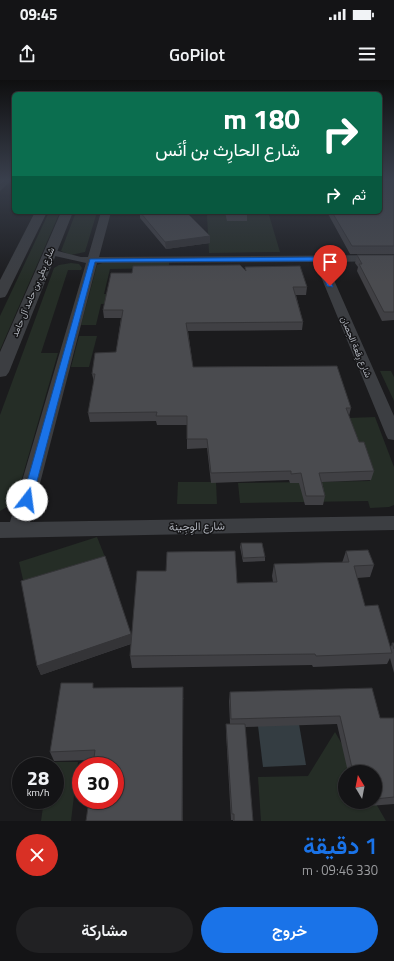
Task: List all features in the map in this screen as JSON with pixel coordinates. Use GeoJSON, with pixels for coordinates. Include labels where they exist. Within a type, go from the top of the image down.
{"type":"FeatureCollection","features":[{"type":"Feature","properties":{"kind":"street"},"geometry":{"type":"LineString","coordinates":[[0,294],[40,214]]}},
{"type":"Feature","properties":{"kind":"street","name":"شارع بطي بن حامد آل حامد"},"geometry":{"type":"LineString","coordinates":[[0,372],[66,214]]}},
{"type":"Feature","properties":{"kind":"street"},"geometry":{"type":"LineString","coordinates":[[9,530],[87,260],[105,214]]}},
{"type":"Feature","properties":{"kind":"street"},"geometry":{"type":"LineString","coordinates":[[50,252],[87,260]]}},
{"type":"Feature","properties":{"kind":"street"},"geometry":{"type":"LineString","coordinates":[[43,268],[87,260],[394,258]]}},
{"type":"Feature","properties":{"kind":"street","name":"شارع رِقعة الحِصان"},"geometry":{"type":"LineString","coordinates":[[319,259],[394,435]]}},
{"type":"Feature","properties":{"kind":"street","name":"شارع الوِجِينة"},"geometry":{"type":"LineString","coordinates":[[9,530],[394,523]]}},
{"type":"Feature","properties":{"kind":"shaded area"},"geometry":{"type":"Polygon","coordinates":[[[48,214],[59,214],[0,350],[0,316],[48,214]]]}},
{"type":"Feature","properties":{"kind":"shaded area"},"geometry":{"type":"Polygon","coordinates":[[[75,214],[96,214],[85,252],[71,255],[61,251],[75,214]]]}},
{"type":"Feature","properties":{"kind":"shaded area"},"geometry":{"type":"Polygon","coordinates":[[[207,215],[269,215],[280,252],[209,253],[207,215]]]}},
{"type":"Feature","properties":{"kind":"shaded area"},"geometry":{"type":"Polygon","coordinates":[[[105,262],[169,262],[169,268],[110,269],[104,294],[137,294],[136,303],[101,304],[96,325],[81,325],[97,265],[105,262]]]}},
{"type":"Feature","properties":{"kind":"shaded area"},"geometry":{"type":"Polygon","coordinates":[[[71,263],[79,264],[82,268],[81,270],[68,270],[41,353],[58,353],[16,499],[12,504],[0,511],[0,415],[54,268],[59,265],[71,263]]]}},
{"type":"Feature","properties":{"kind":"shaded area"},"geometry":{"type":"Polygon","coordinates":[[[79,336],[97,336],[89,367],[71,367],[79,336]]]}},
{"type":"Feature","properties":{"kind":"shaded area"},"geometry":{"type":"Polygon","coordinates":[[[380,371],[391,371],[394,377],[394,401],[380,371]]]}},
{"type":"Feature","properties":{"kind":"shaded area"},"geometry":{"type":"Polygon","coordinates":[[[375,417],[394,467],[394,505],[389,507],[370,508],[368,501],[240,503],[238,483],[370,481],[349,418],[375,417]]]}},
{"type":"Feature","properties":{"kind":"shaded area"},"geometry":{"type":"Polygon","coordinates":[[[178,482],[216,482],[217,504],[177,504],[178,482]]]}},
{"type":"Feature","properties":{"kind":"shaded area"},"geometry":{"type":"Polygon","coordinates":[[[97,537],[105,557],[24,584],[19,562],[97,537]]]}},
{"type":"Feature","properties":{"kind":"shaded area"},"geometry":{"type":"Polygon","coordinates":[[[299,724],[306,765],[263,767],[258,726],[299,724]]]}},
{"type":"Feature","properties":{"kind":"shaded area"},"geometry":{"type":"Polygon","coordinates":[[[335,732],[354,765],[338,765],[338,809],[379,809],[386,821],[261,821],[258,777],[308,776],[335,732]]]}},
{"type":"Feature","properties":{"kind":"shaded area"},"geometry":{"type":"Polygon","coordinates":[[[64,762],[72,762],[72,809],[71,821],[41,821],[43,809],[64,809],[64,762]]]}},
{"type":"Feature","properties":{"kind":"building"},"geometry":{"type":"Polygon","coordinates":[[[394,213],[394,246],[352,246],[333,214],[394,213]]]}},
{"type":"Feature","properties":{"kind":"building"},"geometry":{"type":"Polygon","coordinates":[[[142,214],[188,214],[210,236],[165,242],[142,214]]]}},
{"type":"Feature","properties":{"kind":"building"},"geometry":{"type":"Polygon","coordinates":[[[357,255],[394,255],[394,312],[384,312],[359,264],[362,264],[357,255]]]}},
{"type":"Feature","properties":{"kind":"building"},"geometry":{"type":"Polygon","coordinates":[[[240,265],[246,271],[245,267],[300,266],[307,287],[293,287],[303,322],[186,323],[193,367],[337,366],[351,408],[346,408],[359,442],[364,442],[374,471],[319,473],[325,496],[306,496],[301,473],[291,474],[291,471],[211,473],[207,439],[187,439],[187,416],[156,416],[157,412],[88,413],[95,374],[92,374],[95,353],[116,352],[123,310],[103,310],[111,273],[132,273],[133,266],[240,265]]]}},
{"type":"Feature","properties":{"kind":"building"},"geometry":{"type":"Polygon","coordinates":[[[241,543],[262,543],[265,557],[243,558],[241,543]]]}},
{"type":"Feature","properties":{"kind":"building"},"geometry":{"type":"Polygon","coordinates":[[[368,550],[374,565],[354,566],[365,606],[378,605],[392,653],[316,656],[315,654],[130,656],[137,571],[166,571],[167,552],[235,551],[237,583],[277,582],[274,564],[349,562],[346,551],[368,550]]]}},
{"type":"Feature","properties":{"kind":"building"},"geometry":{"type":"Polygon","coordinates":[[[105,556],[131,634],[37,666],[21,581],[105,556]]]}},
{"type":"Feature","properties":{"kind":"building"},"geometry":{"type":"Polygon","coordinates":[[[61,683],[93,683],[93,688],[183,687],[182,821],[86,821],[88,809],[124,809],[124,757],[94,757],[95,750],[50,752],[61,683]]]}},
{"type":"Feature","properties":{"kind":"building"},"geometry":{"type":"Polygon","coordinates":[[[372,688],[380,718],[394,718],[394,797],[382,798],[382,765],[351,765],[340,716],[231,719],[230,692],[372,688]]]}},
{"type":"Feature","properties":{"kind":"building"},"geometry":{"type":"Polygon","coordinates":[[[226,724],[245,724],[253,821],[234,821],[234,814],[232,814],[226,724]]]}},
{"type":"Feature","properties":{"kind":"route"},"geometry":{"type":"LineString","coordinates":[[27,500],[92,260],[319,259],[330,286]]}}]}
